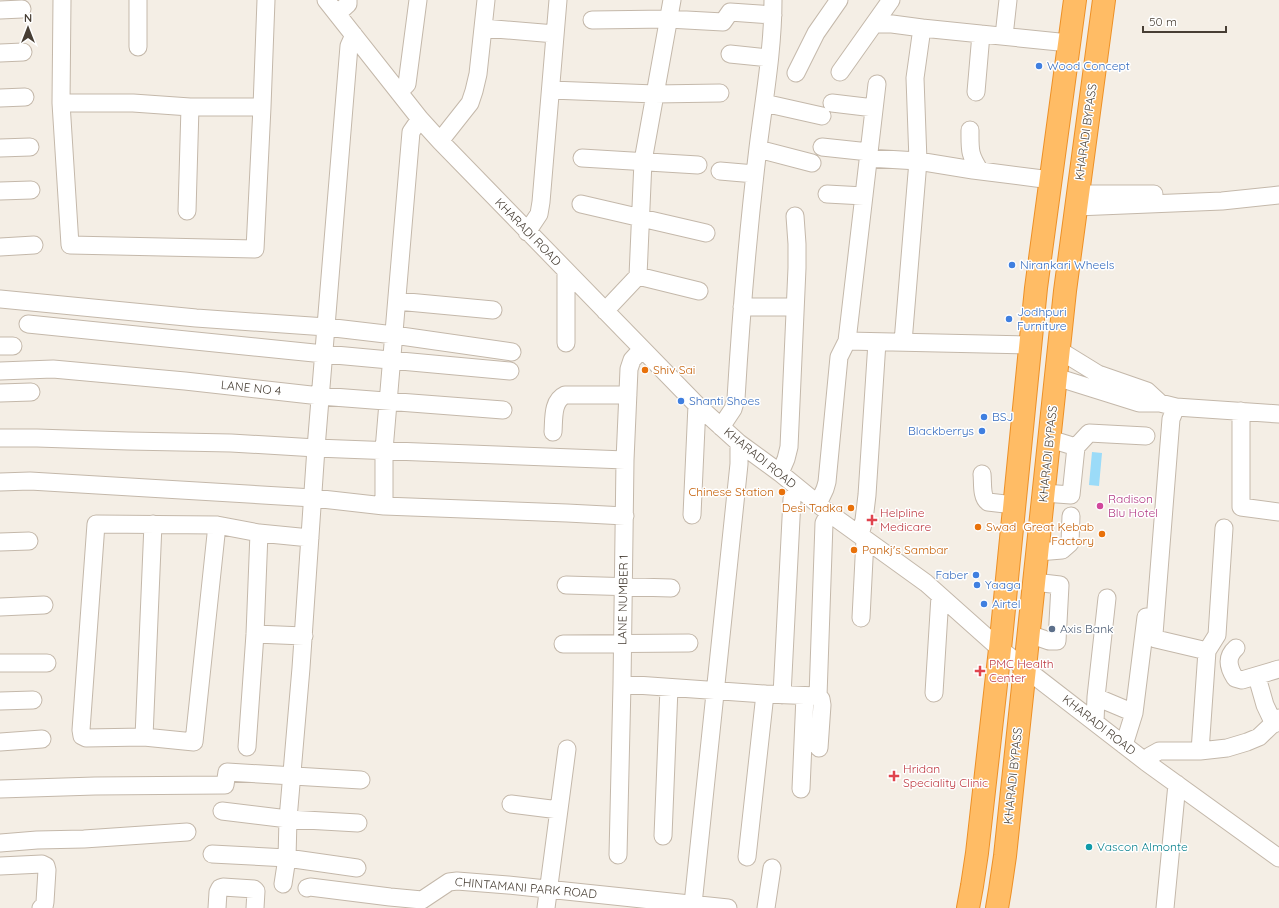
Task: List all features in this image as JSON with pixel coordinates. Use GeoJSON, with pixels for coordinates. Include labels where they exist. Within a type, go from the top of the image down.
{"type":"FeatureCollection","features":[{"type":"Feature","properties":{"kind":"highway"},"geometry":{"type":"LineString","coordinates":[[968,908],[977,853],[1000,649],[1036,288],[1075,0]]}},
{"type":"Feature","properties":{"kind":"highway","name":"KHARADI BYPASS"},"geometry":{"type":"LineString","coordinates":[[997,908],[1005,856],[1065,291],[1104,0]]}},
{"type":"Feature","properties":{"kind":"street"},"geometry":{"type":"LineString","coordinates":[[62,0],[62,103],[70,245],[247,249],[255,249],[266,0]]}},
{"type":"Feature","properties":{"kind":"street"},"geometry":{"type":"LineString","coordinates":[[138,0],[138,47]]}},
{"type":"Feature","properties":{"kind":"street","name":"KHARADI ROAD"},"geometry":{"type":"LineString","coordinates":[[326,0],[420,119],[440,141],[697,405],[739,443],[824,509],[926,584],[1000,649],[1146,762],[1279,858]]}},
{"type":"Feature","properties":{"kind":"street"},"geometry":{"type":"LineString","coordinates":[[337,14],[348,4],[348,0]]}},
{"type":"Feature","properties":{"kind":"street"},"geometry":{"type":"LineString","coordinates":[[399,92],[408,84],[418,0]]}},
{"type":"Feature","properties":{"kind":"street"},"geometry":{"type":"LineString","coordinates":[[440,141],[470,103],[478,74],[486,0]]}},
{"type":"Feature","properties":{"kind":"street"},"geometry":{"type":"LineString","coordinates":[[528,232],[539,214],[541,202],[558,0]]}},
{"type":"Feature","properties":{"kind":"street"},"geometry":{"type":"LineString","coordinates":[[605,311],[638,276],[643,161],[672,0]]}},
{"type":"Feature","properties":{"kind":"street"},"geometry":{"type":"LineString","coordinates":[[796,73],[816,33],[839,0]]}},
{"type":"Feature","properties":{"kind":"street"},"geometry":{"type":"LineString","coordinates":[[840,72],[891,0]]}},
{"type":"Feature","properties":{"kind":"street"},"geometry":{"type":"LineString","coordinates":[[1004,36],[1008,0]]}},
{"type":"Feature","properties":{"kind":"street"},"geometry":{"type":"LineString","coordinates":[[592,20],[668,19],[723,22],[730,12],[773,8],[742,307],[736,399],[733,409],[722,427]]}},
{"type":"Feature","properties":{"kind":"street"},"geometry":{"type":"LineString","coordinates":[[0,10],[22,9]]}},
{"type":"Feature","properties":{"kind":"street"},"geometry":{"type":"LineString","coordinates":[[875,24],[892,24],[1069,43]]}},
{"type":"Feature","properties":{"kind":"street"},"geometry":{"type":"LineString","coordinates":[[483,28],[555,34]]}},
{"type":"Feature","properties":{"kind":"street"},"geometry":{"type":"LineString","coordinates":[[903,342],[918,161],[916,78],[922,28]]}},
{"type":"Feature","properties":{"kind":"street"},"geometry":{"type":"LineString","coordinates":[[976,92],[981,34]]}},
{"type":"Feature","properties":{"kind":"street"},"geometry":{"type":"LineString","coordinates":[[283,884],[287,858],[288,819],[304,636],[320,396],[350,46],[354,35]]}},
{"type":"Feature","properties":{"kind":"street"},"geometry":{"type":"LineString","coordinates":[[0,53],[23,52]]}},
{"type":"Feature","properties":{"kind":"street"},"geometry":{"type":"LineString","coordinates":[[730,54],[769,58]]}},
{"type":"Feature","properties":{"kind":"street"},"geometry":{"type":"LineString","coordinates":[[801,789],[811,696],[824,523],[825,489],[827,482],[839,357],[847,341],[877,84]]}},
{"type":"Feature","properties":{"kind":"street"},"geometry":{"type":"LineString","coordinates":[[551,90],[655,94],[720,93]]}},
{"type":"Feature","properties":{"kind":"street"},"geometry":{"type":"LineString","coordinates":[[0,98],[25,97]]}},
{"type":"Feature","properties":{"kind":"street"},"geometry":{"type":"LineString","coordinates":[[62,103],[133,103],[190,107],[262,107]]}},
{"type":"Feature","properties":{"kind":"street"},"geometry":{"type":"LineString","coordinates":[[764,103],[827,109],[874,108]]}},
{"type":"Feature","properties":{"kind":"street"},"geometry":{"type":"LineString","coordinates":[[187,211],[190,107]]}},
{"type":"Feature","properties":{"kind":"street"},"geometry":{"type":"LineString","coordinates":[[384,506],[384,450],[411,132],[420,119]]}},
{"type":"Feature","properties":{"kind":"street"},"geometry":{"type":"LineString","coordinates":[[970,130],[970,152],[980,171]]}},
{"type":"Feature","properties":{"kind":"street"},"geometry":{"type":"LineString","coordinates":[[0,148],[30,147]]}},
{"type":"Feature","properties":{"kind":"street"},"geometry":{"type":"LineString","coordinates":[[822,147],[868,155],[1051,180]]}},
{"type":"Feature","properties":{"kind":"street"},"geometry":{"type":"LineString","coordinates":[[758,149],[812,163]]}},
{"type":"Feature","properties":{"kind":"street"},"geometry":{"type":"LineString","coordinates":[[582,158],[698,165]]}},
{"type":"Feature","properties":{"kind":"street"},"geometry":{"type":"LineString","coordinates":[[720,171],[755,174]]}},
{"type":"Feature","properties":{"kind":"street"},"geometry":{"type":"LineString","coordinates":[[1077,201],[1225,190],[1279,184]]}},
{"type":"Feature","properties":{"kind":"street"},"geometry":{"type":"LineString","coordinates":[[0,191],[31,190]]}},
{"type":"Feature","properties":{"kind":"street"},"geometry":{"type":"LineString","coordinates":[[828,194],[864,196]]}},
{"type":"Feature","properties":{"kind":"street"},"geometry":{"type":"LineString","coordinates":[[1077,201],[1222,201],[1279,195]]}},
{"type":"Feature","properties":{"kind":"street"},"geometry":{"type":"LineString","coordinates":[[581,204],[706,233]]}},
{"type":"Feature","properties":{"kind":"street"},"geometry":{"type":"LineString","coordinates":[[780,474],[789,447],[797,244],[795,216]]}},
{"type":"Feature","properties":{"kind":"street"},"geometry":{"type":"LineString","coordinates":[[0,247],[34,245]]}},
{"type":"Feature","properties":{"kind":"street"},"geometry":{"type":"LineString","coordinates":[[566,271],[566,343]]}},
{"type":"Feature","properties":{"kind":"street"},"geometry":{"type":"LineString","coordinates":[[638,276],[699,291]]}},
{"type":"Feature","properties":{"kind":"street"},"geometry":{"type":"LineString","coordinates":[[0,299],[196,318],[326,327],[512,352]]}},
{"type":"Feature","properties":{"kind":"street"},"geometry":{"type":"LineString","coordinates":[[397,301],[492,310]]}},
{"type":"Feature","properties":{"kind":"street"},"geometry":{"type":"LineString","coordinates":[[742,307],[795,307]]}},
{"type":"Feature","properties":{"kind":"street"},"geometry":{"type":"LineString","coordinates":[[28,324],[510,371]]}},
{"type":"Feature","properties":{"kind":"street"},"geometry":{"type":"LineString","coordinates":[[847,341],[1030,345]]}},
{"type":"Feature","properties":{"kind":"street"},"geometry":{"type":"LineString","coordinates":[[861,618],[862,537],[867,495],[877,342]]}},
{"type":"Feature","properties":{"kind":"street","name":"LANE NUMBER 1"},"geometry":{"type":"LineString","coordinates":[[618,855],[623,644],[625,460],[629,369],[632,360],[642,349]]}},
{"type":"Feature","properties":{"kind":"street"},"geometry":{"type":"LineString","coordinates":[[1059,350],[1098,374],[1147,391],[1168,405],[1171,419],[1154,634],[1156,639],[1207,651]]}},
{"type":"Feature","properties":{"kind":"street","name":"LANE NO 4"},"geometry":{"type":"LineString","coordinates":[[0,371],[53,369],[185,381],[320,396],[388,400],[502,410]]}},
{"type":"Feature","properties":{"kind":"street"},"geometry":{"type":"LineString","coordinates":[[1056,378],[1139,403],[1279,414]]}},
{"type":"Feature","properties":{"kind":"street"},"geometry":{"type":"LineString","coordinates":[[0,393],[31,392]]}},
{"type":"Feature","properties":{"kind":"street"},"geometry":{"type":"LineString","coordinates":[[553,432],[555,407],[560,397],[565,395],[628,395]]}},
{"type":"Feature","properties":{"kind":"street"},"geometry":{"type":"LineString","coordinates":[[692,515],[697,405]]}},
{"type":"Feature","properties":{"kind":"street"},"geometry":{"type":"LineString","coordinates":[[1241,411],[1241,507],[1279,512]]}},
{"type":"Feature","properties":{"kind":"street"},"geometry":{"type":"LineString","coordinates":[[1044,493],[1071,495],[1076,447],[1089,433],[1146,436]]}},
{"type":"Feature","properties":{"kind":"street"},"geometry":{"type":"LineString","coordinates":[[0,438],[231,443],[316,448],[625,460]]}},
{"type":"Feature","properties":{"kind":"street"},"geometry":{"type":"LineString","coordinates":[[1050,439],[1076,447]]}},
{"type":"Feature","properties":{"kind":"street"},"geometry":{"type":"LineString","coordinates":[[693,904],[739,464],[739,443]]}},
{"type":"Feature","properties":{"kind":"street"},"geometry":{"type":"LineString","coordinates":[[982,474],[985,501],[1014,505]]}},
{"type":"Feature","properties":{"kind":"street"},"geometry":{"type":"LineString","coordinates":[[0,482],[30,481],[313,498],[384,506],[625,516]]}},
{"type":"Feature","properties":{"kind":"street"},"geometry":{"type":"LineString","coordinates":[[782,695],[792,500],[798,489]]}},
{"type":"Feature","properties":{"kind":"street"},"geometry":{"type":"LineString","coordinates":[[1038,552],[1062,550],[1070,543],[1071,516]]}},
{"type":"Feature","properties":{"kind":"street"},"geometry":{"type":"LineString","coordinates":[[217,524],[194,742],[144,738],[86,738],[82,736],[81,730],[96,524],[217,524],[259,533],[310,538]]}},
{"type":"Feature","properties":{"kind":"street"},"geometry":{"type":"LineString","coordinates":[[144,738],[153,524]]}},
{"type":"Feature","properties":{"kind":"street"},"geometry":{"type":"LineString","coordinates":[[1200,751],[1207,651],[1217,634],[1224,528]]}},
{"type":"Feature","properties":{"kind":"street"},"geometry":{"type":"LineString","coordinates":[[247,747],[255,634],[259,533]]}},
{"type":"Feature","properties":{"kind":"street"},"geometry":{"type":"LineString","coordinates":[[0,542],[29,541]]}},
{"type":"Feature","properties":{"kind":"street"},"geometry":{"type":"LineString","coordinates":[[1029,634],[1049,641],[1057,641],[1060,585],[1034,582]]}},
{"type":"Feature","properties":{"kind":"street"},"geometry":{"type":"LineString","coordinates":[[566,585],[671,588]]}},
{"type":"Feature","properties":{"kind":"street"},"geometry":{"type":"LineString","coordinates":[[934,694],[940,596]]}},
{"type":"Feature","properties":{"kind":"street"},"geometry":{"type":"LineString","coordinates":[[1095,722],[1096,697],[1107,598]]}},
{"type":"Feature","properties":{"kind":"street"},"geometry":{"type":"LineString","coordinates":[[1124,745],[1134,713],[1148,603]]}},
{"type":"Feature","properties":{"kind":"street"},"geometry":{"type":"LineString","coordinates":[[0,606],[44,605]]}},
{"type":"Feature","properties":{"kind":"street"},"geometry":{"type":"LineString","coordinates":[[255,634],[304,636]]}},
{"type":"Feature","properties":{"kind":"street"},"geometry":{"type":"LineString","coordinates":[[563,644],[689,643]]}},
{"type":"Feature","properties":{"kind":"street"},"geometry":{"type":"LineString","coordinates":[[1236,648],[1231,653],[1229,660],[1231,671],[1235,678],[1242,680],[1257,677],[1279,669]]}},
{"type":"Feature","properties":{"kind":"street"},"geometry":{"type":"LineString","coordinates":[[0,663],[47,662]]}},
{"type":"Feature","properties":{"kind":"street"},"geometry":{"type":"LineString","coordinates":[[1146,762],[1150,756],[1158,751],[1200,751],[1227,748],[1259,737],[1276,721],[1265,705],[1257,677]]}},
{"type":"Feature","properties":{"kind":"street"},"geometry":{"type":"LineString","coordinates":[[622,684],[811,696],[821,699],[822,705],[819,748]]}},
{"type":"Feature","properties":{"kind":"street"},"geometry":{"type":"LineString","coordinates":[[663,836],[669,688]]}},
{"type":"Feature","properties":{"kind":"street"},"geometry":{"type":"LineString","coordinates":[[747,857],[765,694]]}},
{"type":"Feature","properties":{"kind":"street"},"geometry":{"type":"LineString","coordinates":[[1096,697],[1134,713]]}},
{"type":"Feature","properties":{"kind":"street"},"geometry":{"type":"LineString","coordinates":[[0,701],[33,700]]}},
{"type":"Feature","properties":{"kind":"street"},"geometry":{"type":"LineString","coordinates":[[0,742],[42,739]]}},
{"type":"Feature","properties":{"kind":"street"},"geometry":{"type":"LineString","coordinates":[[546,908],[567,749]]}},
{"type":"Feature","properties":{"kind":"street"},"geometry":{"type":"LineString","coordinates":[[0,789],[95,786],[225,785],[227,772],[361,780]]}},
{"type":"Feature","properties":{"kind":"street"},"geometry":{"type":"LineString","coordinates":[[1165,908],[1177,784]]}},
{"type":"Feature","properties":{"kind":"street"},"geometry":{"type":"LineString","coordinates":[[511,804],[559,810]]}},
{"type":"Feature","properties":{"kind":"street"},"geometry":{"type":"LineString","coordinates":[[222,811],[288,819],[358,823]]}},
{"type":"Feature","properties":{"kind":"street"},"geometry":{"type":"LineString","coordinates":[[0,843],[187,832]]}},
{"type":"Feature","properties":{"kind":"street"},"geometry":{"type":"LineString","coordinates":[[212,854],[287,858],[357,868]]}},
{"type":"Feature","properties":{"kind":"street"},"geometry":{"type":"LineString","coordinates":[[0,866],[42,864],[46,866],[46,902],[44,907],[41,908]]}},
{"type":"Feature","properties":{"kind":"street"},"geometry":{"type":"LineString","coordinates":[[766,908],[772,868]]}},
{"type":"Feature","properties":{"kind":"street","name":"CHINTAMANI PARK ROAD"},"geometry":{"type":"LineString","coordinates":[[307,888],[310,887],[422,900],[449,882],[457,881],[508,884],[621,903],[693,904],[728,908]]}},
{"type":"Feature","properties":{"kind":"street"},"geometry":{"type":"LineString","coordinates":[[217,908],[218,892],[220,888],[224,887],[254,889],[256,891],[255,908]]}},
{"type":"Feature","properties":{"kind":"water"},"geometry":{"type":"Polygon","coordinates":[[[1092,452],[1102,453],[1099,486],[1089,485],[1092,452]]]}},
{"type":"Feature","properties":{"kind":"place","name":"Wood Concept"},"geometry":{"type":"Point","coordinates":[1039,66]}},
{"type":"Feature","properties":{"kind":"place","name":"Nirankari Wheels"},"geometry":{"type":"Point","coordinates":[1012,265]}},
{"type":"Feature","properties":{"kind":"place","name":"Jodhpuri Furniture"},"geometry":{"type":"Point","coordinates":[1009,319]}},
{"type":"Feature","properties":{"kind":"place","name":"Shiv Sai"},"geometry":{"type":"Point","coordinates":[645,370]}},
{"type":"Feature","properties":{"kind":"place","name":"Shanti Shoes"},"geometry":{"type":"Point","coordinates":[681,401]}},
{"type":"Feature","properties":{"kind":"place","name":"BSJ"},"geometry":{"type":"Point","coordinates":[984,417]}},
{"type":"Feature","properties":{"kind":"place","name":"Blackberrys"},"geometry":{"type":"Point","coordinates":[982,431]}},
{"type":"Feature","properties":{"kind":"place","name":"Chinese Station"},"geometry":{"type":"Point","coordinates":[782,492]}},
{"type":"Feature","properties":{"kind":"place","name":"Radison Blu Hotel"},"geometry":{"type":"Point","coordinates":[1100,506]}},
{"type":"Feature","properties":{"kind":"place","name":"Desi Tadka"},"geometry":{"type":"Point","coordinates":[851,508]}},
{"type":"Feature","properties":{"kind":"place","name":"Helpline Medicare"},"geometry":{"type":"Point","coordinates":[872,520]}},
{"type":"Feature","properties":{"kind":"place","name":"Swad"},"geometry":{"type":"Point","coordinates":[978,527]}},
{"type":"Feature","properties":{"kind":"place","name":"Great Kebab Factory"},"geometry":{"type":"Point","coordinates":[1102,534]}},
{"type":"Feature","properties":{"kind":"place","name":"Pankj's Sambar"},"geometry":{"type":"Point","coordinates":[854,550]}},
{"type":"Feature","properties":{"kind":"place","name":"Faber"},"geometry":{"type":"Point","coordinates":[976,575]}},
{"type":"Feature","properties":{"kind":"place","name":"Yaaga"},"geometry":{"type":"Point","coordinates":[977,585]}},
{"type":"Feature","properties":{"kind":"place","name":"Airtel"},"geometry":{"type":"Point","coordinates":[984,604]}},
{"type":"Feature","properties":{"kind":"place","name":"Axis Bank"},"geometry":{"type":"Point","coordinates":[1052,629]}},
{"type":"Feature","properties":{"kind":"place","name":"PMC Health Center"},"geometry":{"type":"Point","coordinates":[980,671]}},
{"type":"Feature","properties":{"kind":"place","name":"Hridan Speciality Clinic"},"geometry":{"type":"Point","coordinates":[894,776]}},
{"type":"Feature","properties":{"kind":"place","name":"Vascon Almonte"},"geometry":{"type":"Point","coordinates":[1089,847]}}]}
